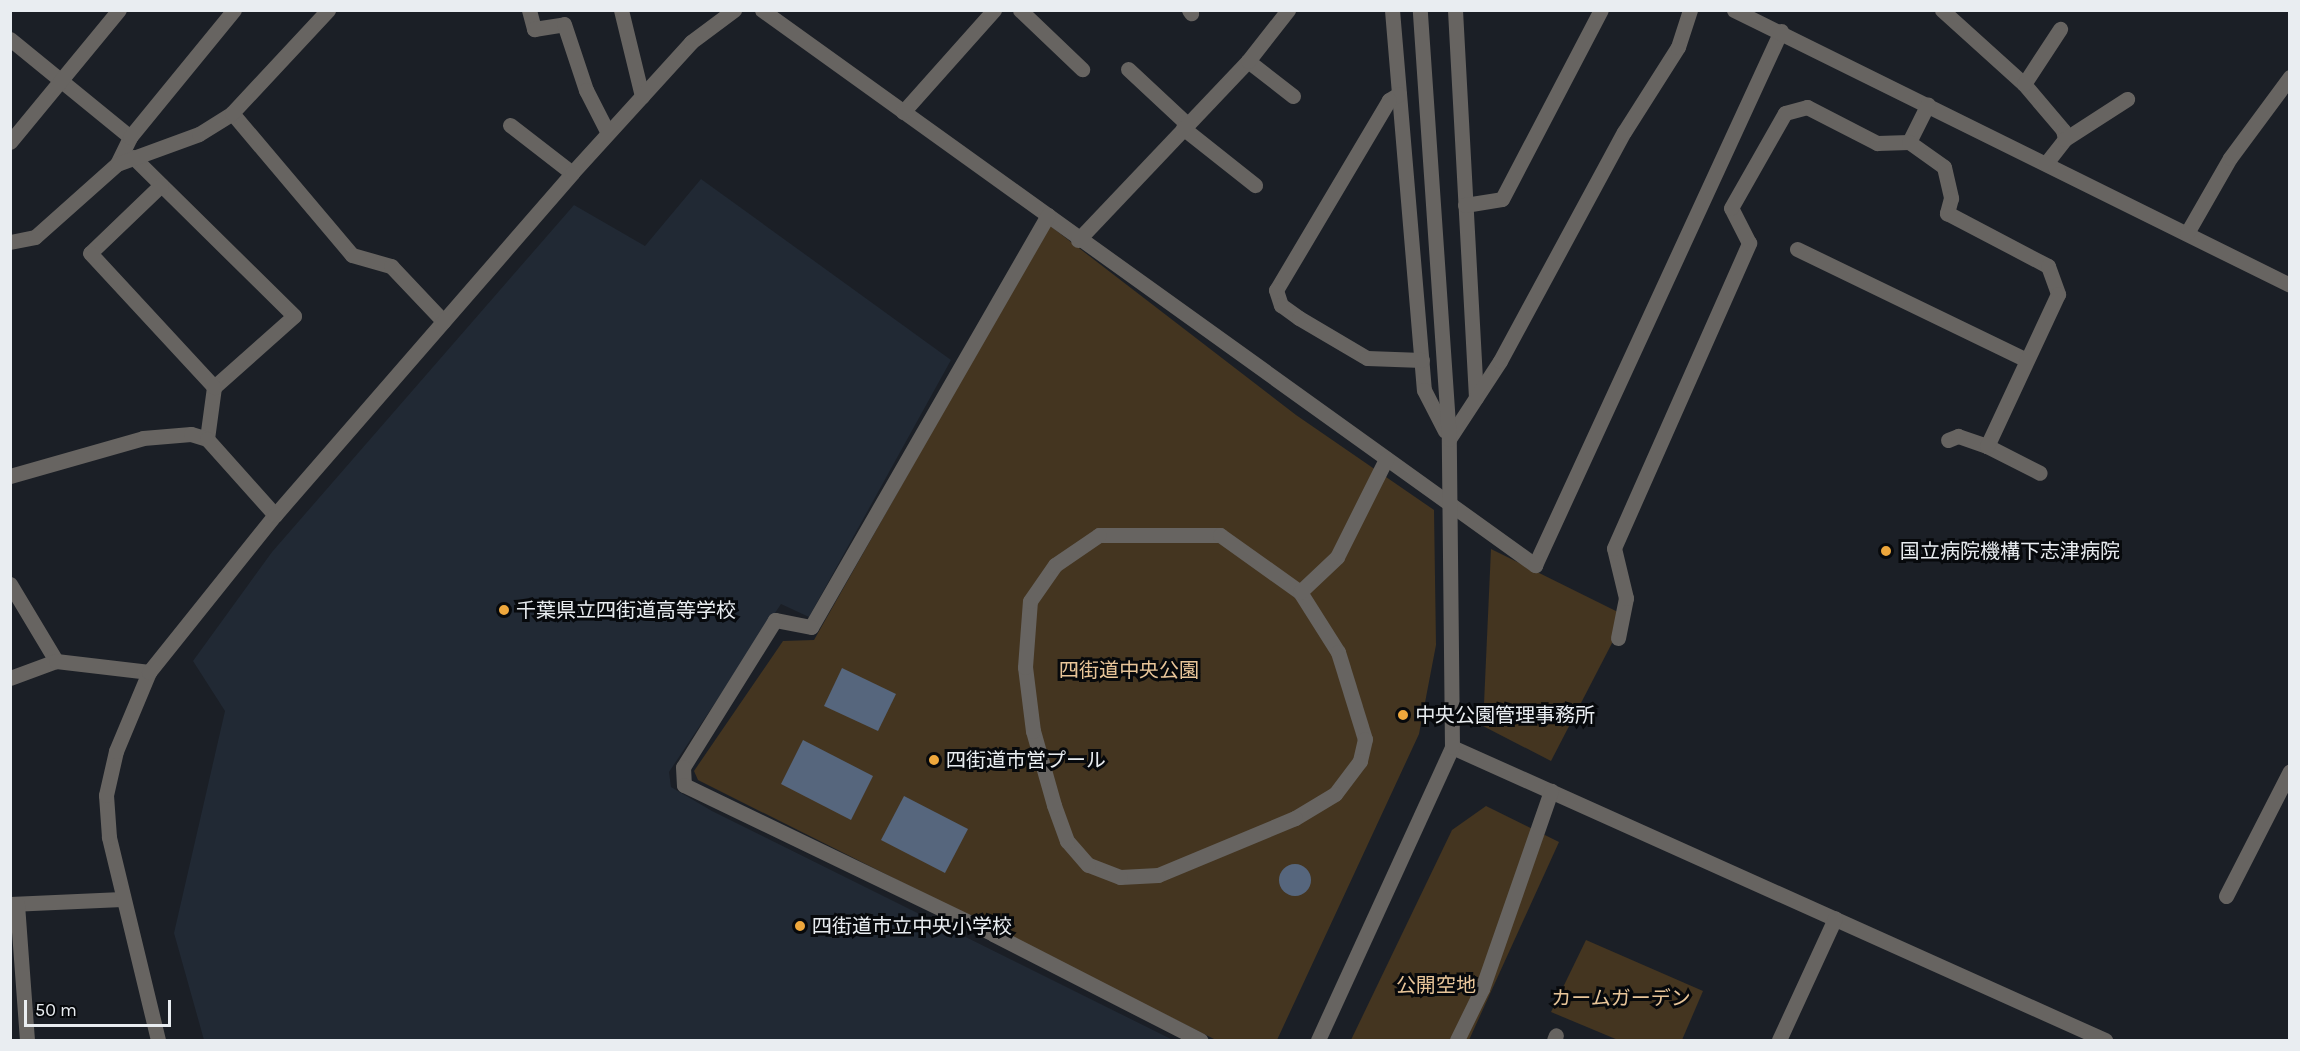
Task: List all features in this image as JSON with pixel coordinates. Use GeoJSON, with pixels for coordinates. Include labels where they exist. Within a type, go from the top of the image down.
{"type":"FeatureCollection","features":[{"type":"Feature","properties":{"kind":"street"},"geometry":{"type":"LineString","coordinates":[[10,142],[118,10]]}},
{"type":"Feature","properties":{"kind":"street"},"geometry":{"type":"LineString","coordinates":[[117,164],[130,137],[234,10]]}},
{"type":"Feature","properties":{"kind":"street"},"geometry":{"type":"LineString","coordinates":[[10,242],[35,237],[117,164],[199,134],[232,113],[328,10]]}},
{"type":"Feature","properties":{"kind":"street"},"geometry":{"type":"LineString","coordinates":[[529,10],[534,29],[564,24],[586,90],[608,133]]}},
{"type":"Feature","properties":{"kind":"street"},"geometry":{"type":"LineString","coordinates":[[621,10],[642,96]]}},
{"type":"Feature","properties":{"kind":"street"},"geometry":{"type":"LineString","coordinates":[[158,1041],[122,899],[109,837],[106,795],[116,751],[149,672],[274,515],[572,172],[691,42],[718,16],[734,10]]}},
{"type":"Feature","properties":{"kind":"street"},"geometry":{"type":"LineString","coordinates":[[762,10],[1048,215],[1078,240],[1534,565],[1780,31]]}},
{"type":"Feature","properties":{"kind":"street"},"geometry":{"type":"LineString","coordinates":[[903,112],[994,10]]}},
{"type":"Feature","properties":{"kind":"street"},"geometry":{"type":"LineString","coordinates":[[1020,10],[1082,69]]}},
{"type":"Feature","properties":{"kind":"street"},"geometry":{"type":"LineString","coordinates":[[1078,240],[1248,61],[1287,10]]}},
{"type":"Feature","properties":{"kind":"street"},"geometry":{"type":"LineString","coordinates":[[1392,10],[1424,390],[1449,439]]}},
{"type":"Feature","properties":{"kind":"street"},"geometry":{"type":"LineString","coordinates":[[1318,1041],[1452,747],[1449,439],[1420,10]]}},
{"type":"Feature","properties":{"kind":"street"},"geometry":{"type":"LineString","coordinates":[[1455,10],[1476,397]]}},
{"type":"Feature","properties":{"kind":"street"},"geometry":{"type":"LineString","coordinates":[[1465,205],[1502,199],[1601,10]]}},
{"type":"Feature","properties":{"kind":"street"},"geometry":{"type":"LineString","coordinates":[[1449,439],[1500,361],[1624,132],[1678,47],[1690,10]]}},
{"type":"Feature","properties":{"kind":"street"},"geometry":{"type":"LineString","coordinates":[[1734,10],[1928,104],[2289,285]]}},
{"type":"Feature","properties":{"kind":"street"},"geometry":{"type":"LineString","coordinates":[[1942,10],[2045,105],[2063,130],[2065,139]]}},
{"type":"Feature","properties":{"kind":"street"},"geometry":{"type":"LineString","coordinates":[[2024,84],[2060,29]]}},
{"type":"Feature","properties":{"kind":"street"},"geometry":{"type":"LineString","coordinates":[[10,39],[130,137]]}},
{"type":"Feature","properties":{"kind":"street"},"geometry":{"type":"LineString","coordinates":[[1248,61],[1293,96]]}},
{"type":"Feature","properties":{"kind":"street"},"geometry":{"type":"LineString","coordinates":[[1128,69],[1185,126],[1255,185]]}},
{"type":"Feature","properties":{"kind":"street"},"geometry":{"type":"LineString","coordinates":[[2187,233],[2230,158],[2289,77]]}},
{"type":"Feature","properties":{"kind":"street"},"geometry":{"type":"LineString","coordinates":[[1399,94],[1389,100],[1276,290],[1281,304],[1299,318],[1367,358],[1422,360]]}},
{"type":"Feature","properties":{"kind":"street"},"geometry":{"type":"LineString","coordinates":[[2046,163],[2065,139],[2127,99]]}},
{"type":"Feature","properties":{"kind":"street"},"geometry":{"type":"LineString","coordinates":[[1909,142],[1928,104]]}},
{"type":"Feature","properties":{"kind":"street"},"geometry":{"type":"LineString","coordinates":[[1618,638],[1626,598],[1614,548],[1749,243],[1731,208],[1785,113],[1807,107],[1877,143],[1909,142],[1944,167],[1951,198],[1947,213],[2048,266],[2058,294],[1987,446]]}},
{"type":"Feature","properties":{"kind":"street"},"geometry":{"type":"LineString","coordinates":[[232,113],[352,255],[391,266],[443,321]]}},
{"type":"Feature","properties":{"kind":"street"},"geometry":{"type":"LineString","coordinates":[[510,125],[572,172]]}},
{"type":"Feature","properties":{"kind":"street"},"geometry":{"type":"LineString","coordinates":[[133,157],[294,316],[214,387],[207,440]]}},
{"type":"Feature","properties":{"kind":"street"},"geometry":{"type":"LineString","coordinates":[[160,185],[90,252],[214,387]]}},
{"type":"Feature","properties":{"kind":"street"},"geometry":{"type":"LineString","coordinates":[[1048,215],[811,627],[775,620],[683,767],[684,785],[993,934],[1200,1041]]}},
{"type":"Feature","properties":{"kind":"street"},"geometry":{"type":"LineString","coordinates":[[1797,249],[2027,360]]}},
{"type":"Feature","properties":{"kind":"street"},"geometry":{"type":"LineString","coordinates":[[10,477],[143,438],[191,434],[207,440],[274,515]]}},
{"type":"Feature","properties":{"kind":"street"},"geometry":{"type":"LineString","coordinates":[[1948,440],[1958,436],[1987,446],[2040,472]]}},
{"type":"Feature","properties":{"kind":"street"},"geometry":{"type":"LineString","coordinates":[[1300,592],[1337,557],[1386,459]]}},
{"type":"Feature","properties":{"kind":"street"},"geometry":{"type":"LineString","coordinates":[[1099,535],[1220,535],[1300,592],[1338,652],[1365,739],[1360,761],[1335,794],[1295,818],[1158,875],[1120,877],[1088,865],[1067,841],[1054,805],[1033,731],[1025,667],[1030,601],[1055,565],[1099,535]]}},
{"type":"Feature","properties":{"kind":"street"},"geometry":{"type":"LineString","coordinates":[[10,584],[56,661]]}},
{"type":"Feature","properties":{"kind":"street"},"geometry":{"type":"LineString","coordinates":[[10,678],[56,661],[149,672]]}},
{"type":"Feature","properties":{"kind":"street"},"geometry":{"type":"LineString","coordinates":[[1452,747],[2105,1041]]}},
{"type":"Feature","properties":{"kind":"street"},"geometry":{"type":"LineString","coordinates":[[2226,896],[2289,771]]}},
{"type":"Feature","properties":{"kind":"street"},"geometry":{"type":"LineString","coordinates":[[1457,1041],[1482,988],[1551,791]]}},
{"type":"Feature","properties":{"kind":"street"},"geometry":{"type":"LineString","coordinates":[[27,1041],[17,1009],[14,904],[122,899]]}},
{"type":"Feature","properties":{"kind":"street"},"geometry":{"type":"LineString","coordinates":[[1779,1041],[1835,918]]}},
{"type":"Feature","properties":{"kind":"shaded area","name":"千葉県立四街道高等学校"},"geometry":{"type":"Polygon","coordinates":[[[701,179],[951,360],[809,617],[781,604],[669,772],[671,787],[712,811],[1173,1040],[204,1040],[174,933],[225,711],[193,661],[272,552],[574,205],[645,246],[701,179]]]}},
{"type":"Feature","properties":{"kind":"green space","name":"四街道中央公園"},"geometry":{"type":"Polygon","coordinates":[[[1049,225],[1296,415],[1434,510],[1436,645],[1419,734],[1277,1040],[1216,1040],[698,780],[694,771],[783,641],[814,640],[1049,225]]]}},
{"type":"Feature","properties":{"kind":"green space"},"geometry":{"type":"Polygon","coordinates":[[[1491,549],[1626,616],[1551,761],[1483,726],[1491,549]]]}},
{"type":"Feature","properties":{"kind":"green space","name":"公開空地"},"geometry":{"type":"Polygon","coordinates":[[[1486,806],[1559,842],[1469,1040],[1351,1040],[1452,830],[1486,806]]]}},
{"type":"Feature","properties":{"kind":"green space","name":"カームガーデン"},"geometry":{"type":"Polygon","coordinates":[[[1586,940],[1703,991],[1682,1040],[1618,1040],[1551,1012],[1586,940]]]}},
{"type":"Feature","properties":{"kind":"water"},"geometry":{"type":"Polygon","coordinates":[[[842,668],[896,694],[878,731],[824,706],[842,668]]]}},
{"type":"Feature","properties":{"kind":"water"},"geometry":{"type":"Polygon","coordinates":[[[803,740],[873,776],[851,820],[781,784],[803,740]]]}},
{"type":"Feature","properties":{"kind":"water"},"geometry":{"type":"Polygon","coordinates":[[[904,796],[968,829],[945,873],[881,840],[904,796]]]}},
{"type":"Feature","properties":{"kind":"water"},"geometry":{"type":"Polygon","coordinates":[[[1295,864],[1306,869],[1311,880],[1306,891],[1295,896],[1284,891],[1279,880],[1284,869],[1295,864]]]}},
{"type":"Feature","properties":{"kind":"place","name":"国立病院機構下志津病院"},"geometry":{"type":"Point","coordinates":[1886,551]}},
{"type":"Feature","properties":{"kind":"place","name":"千葉県立四街道高等学校"},"geometry":{"type":"Point","coordinates":[504,610]}},
{"type":"Feature","properties":{"kind":"place","name":"中央公園管理事務所"},"geometry":{"type":"Point","coordinates":[1403,715]}},
{"type":"Feature","properties":{"kind":"place","name":"四街道市営プール"},"geometry":{"type":"Point","coordinates":[934,760]}},
{"type":"Feature","properties":{"kind":"place","name":"四街道市立中央小学校"},"geometry":{"type":"Point","coordinates":[800,926]}}]}
